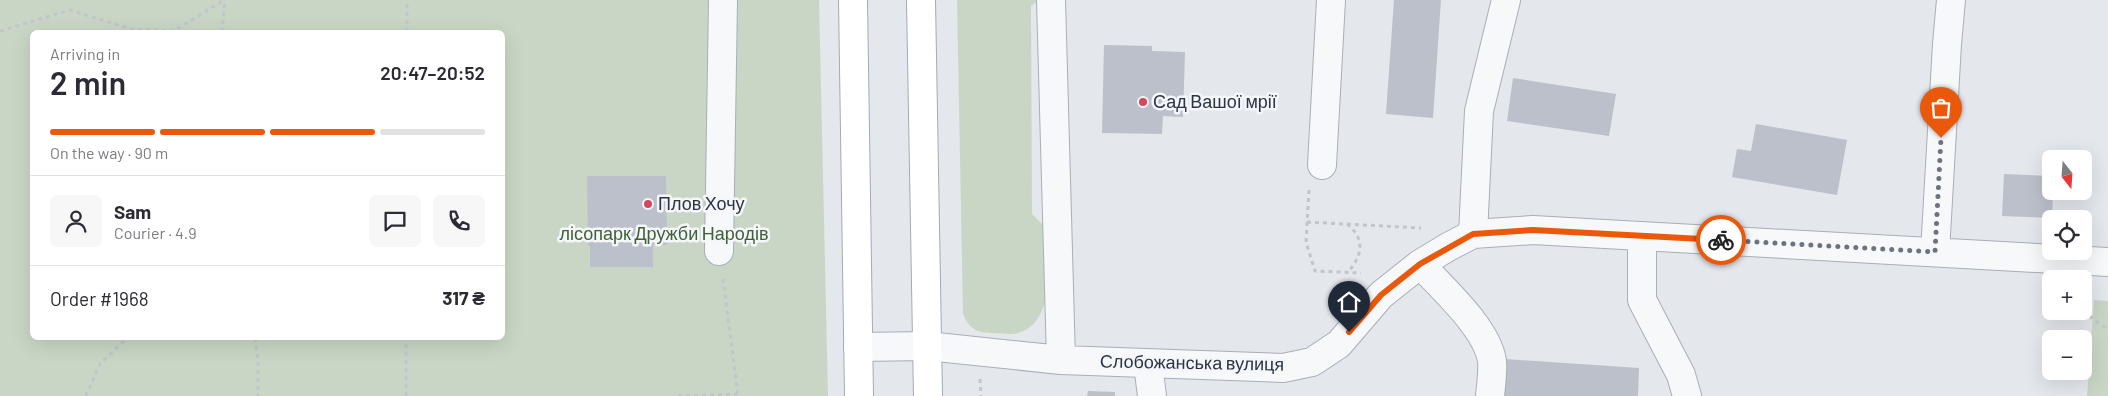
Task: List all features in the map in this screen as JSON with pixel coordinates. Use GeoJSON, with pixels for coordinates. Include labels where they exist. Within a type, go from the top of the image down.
{"type":"FeatureCollection","features":[{"type":"Feature","properties":{"kind":"main road"},"geometry":{"type":"LineString","coordinates":[[853,0],[859,396]]}},
{"type":"Feature","properties":{"kind":"main road"},"geometry":{"type":"LineString","coordinates":[[921,0],[928,396]]}},
{"type":"Feature","properties":{"kind":"street"},"geometry":{"type":"LineString","coordinates":[[719,251],[723,0]]}},
{"type":"Feature","properties":{"kind":"street"},"geometry":{"type":"LineString","coordinates":[[1051,0],[1061,360]]}},
{"type":"Feature","properties":{"kind":"street"},"geometry":{"type":"LineString","coordinates":[[1322,165],[1331,0]]}},
{"type":"Feature","properties":{"kind":"street"},"geometry":{"type":"LineString","coordinates":[[1473,234],[1479,111],[1506,0]]}},
{"type":"Feature","properties":{"kind":"street"},"geometry":{"type":"LineString","coordinates":[[1935,252],[1951,0]]}},
{"type":"Feature","properties":{"kind":"street","name":"Слобожанська вулиця"},"geometry":{"type":"LineString","coordinates":[[858,347],[927,346],[1061,360],[1283,368],[1312,362],[1339,344],[1381,295],[1420,264],[1473,234],[1533,230],[2108,262]]}},
{"type":"Feature","properties":{"kind":"street"},"geometry":{"type":"LineString","coordinates":[[1642,236],[1642,300],[1681,375],[1687,396]]}},
{"type":"Feature","properties":{"kind":"street"},"geometry":{"type":"LineString","coordinates":[[1420,264],[1479,329],[1488,346],[1492,362],[1490,396]]}},
{"type":"Feature","properties":{"kind":"street"},"geometry":{"type":"LineString","coordinates":[[1148,364],[1152,396]]}},
{"type":"Feature","properties":{"kind":"path"},"geometry":{"type":"LineString","coordinates":[[176,30],[225,0]]}},
{"type":"Feature","properties":{"kind":"path"},"geometry":{"type":"LineString","coordinates":[[222,30],[225,0]]}},
{"type":"Feature","properties":{"kind":"path"},"geometry":{"type":"LineString","coordinates":[[407,0],[407,30]]}},
{"type":"Feature","properties":{"kind":"path"},"geometry":{"type":"LineString","coordinates":[[0,31],[70,10],[131,29],[152,30]]}},
{"type":"Feature","properties":{"kind":"path"},"geometry":{"type":"LineString","coordinates":[[1307,222],[1426,228]]}},
{"type":"Feature","properties":{"kind":"path"},"geometry":{"type":"LineString","coordinates":[[1347,224],[1354,229],[1360,245],[1360,257],[1348,273]]}},
{"type":"Feature","properties":{"kind":"path"},"geometry":{"type":"LineString","coordinates":[[678,396],[738,395],[719,251]]}},
{"type":"Feature","properties":{"kind":"path"},"geometry":{"type":"LineString","coordinates":[[2092,318],[2108,330]]}},
{"type":"Feature","properties":{"kind":"path"},"geometry":{"type":"LineString","coordinates":[[86,396],[100,364],[124,340]]}},
{"type":"Feature","properties":{"kind":"path"},"geometry":{"type":"LineString","coordinates":[[255,340],[258,358],[258,396]]}},
{"type":"Feature","properties":{"kind":"path"},"geometry":{"type":"LineString","coordinates":[[406,340],[406,396]]}},
{"type":"Feature","properties":{"kind":"green space","name":"лісопарк Дружби Народів"},"geometry":{"type":"Polygon","coordinates":[[[0,0],[819,0],[828,396],[0,396],[0,0]]]}},
{"type":"Feature","properties":{"kind":"green space"},"geometry":{"type":"Polygon","coordinates":[[[957,0],[1039,0],[1031,6],[1032,214],[1049,231],[1049,274],[1044,304],[1039,317],[1030,327],[1015,334],[979,331],[968,324],[963,314],[957,0]]]}},
{"type":"Feature","properties":{"kind":"green space"},"geometry":{"type":"Polygon","coordinates":[[[2094,300],[2108,301],[2108,396],[2087,396],[2088,380],[2092,380],[2094,300]]]}},
{"type":"Feature","properties":{"kind":"building"},"geometry":{"type":"Polygon","coordinates":[[[1394,0],[1441,0],[1433,118],[1386,114],[1394,0]]]}},
{"type":"Feature","properties":{"kind":"building","name":"Сад Вашої мрії"},"geometry":{"type":"Polygon","coordinates":[[[1104,45],[1152,46],[1152,51],[1185,52],[1183,117],[1163,116],[1162,134],[1102,133],[1104,45]]]}},
{"type":"Feature","properties":{"kind":"building"},"geometry":{"type":"Polygon","coordinates":[[[1513,78],[1616,94],[1609,136],[1507,121],[1513,78]]]}},
{"type":"Feature","properties":{"kind":"building"},"geometry":{"type":"Polygon","coordinates":[[[1756,124],[1847,140],[1837,195],[1732,177],[1737,149],[1751,151],[1756,124]]]}},
{"type":"Feature","properties":{"kind":"building"},"geometry":{"type":"Polygon","coordinates":[[[2004,174],[2042,176],[2042,200],[2053,200],[2052,210],[2042,210],[2042,218],[2002,216],[2004,174]]]}},
{"type":"Feature","properties":{"kind":"building"},"geometry":{"type":"Polygon","coordinates":[[[587,176],[666,176],[667,245],[653,245],[653,267],[590,267],[587,176]]]}},
{"type":"Feature","properties":{"kind":"building"},"geometry":{"type":"Polygon","coordinates":[[[1505,359],[1639,368],[1638,396],[1503,396],[1505,359]]]}},
{"type":"Feature","properties":{"kind":"building"},"geometry":{"type":"Polygon","coordinates":[[[1088,391],[1115,392],[1115,396],[1087,396],[1088,391]]]}},
{"type":"Feature","properties":{"kind":"way so far"},"geometry":{"type":"LineString","coordinates":[[1721,240],[1935,252],[1941,138]]}},
{"type":"Feature","properties":{"kind":"place","name":"Сад Вашої мрії"},"geometry":{"type":"Point","coordinates":[1143,102]}},
{"type":"Feature","properties":{"kind":"place","name":"Плов Хочу"},"geometry":{"type":"Point","coordinates":[648,204]}},
{"type":"Feature","properties":{"kind":"route"},"geometry":{"type":"LineString","coordinates":[[1349,332],[1381,295],[1420,264],[1473,234],[1533,230],[1721,240]]}}]}
